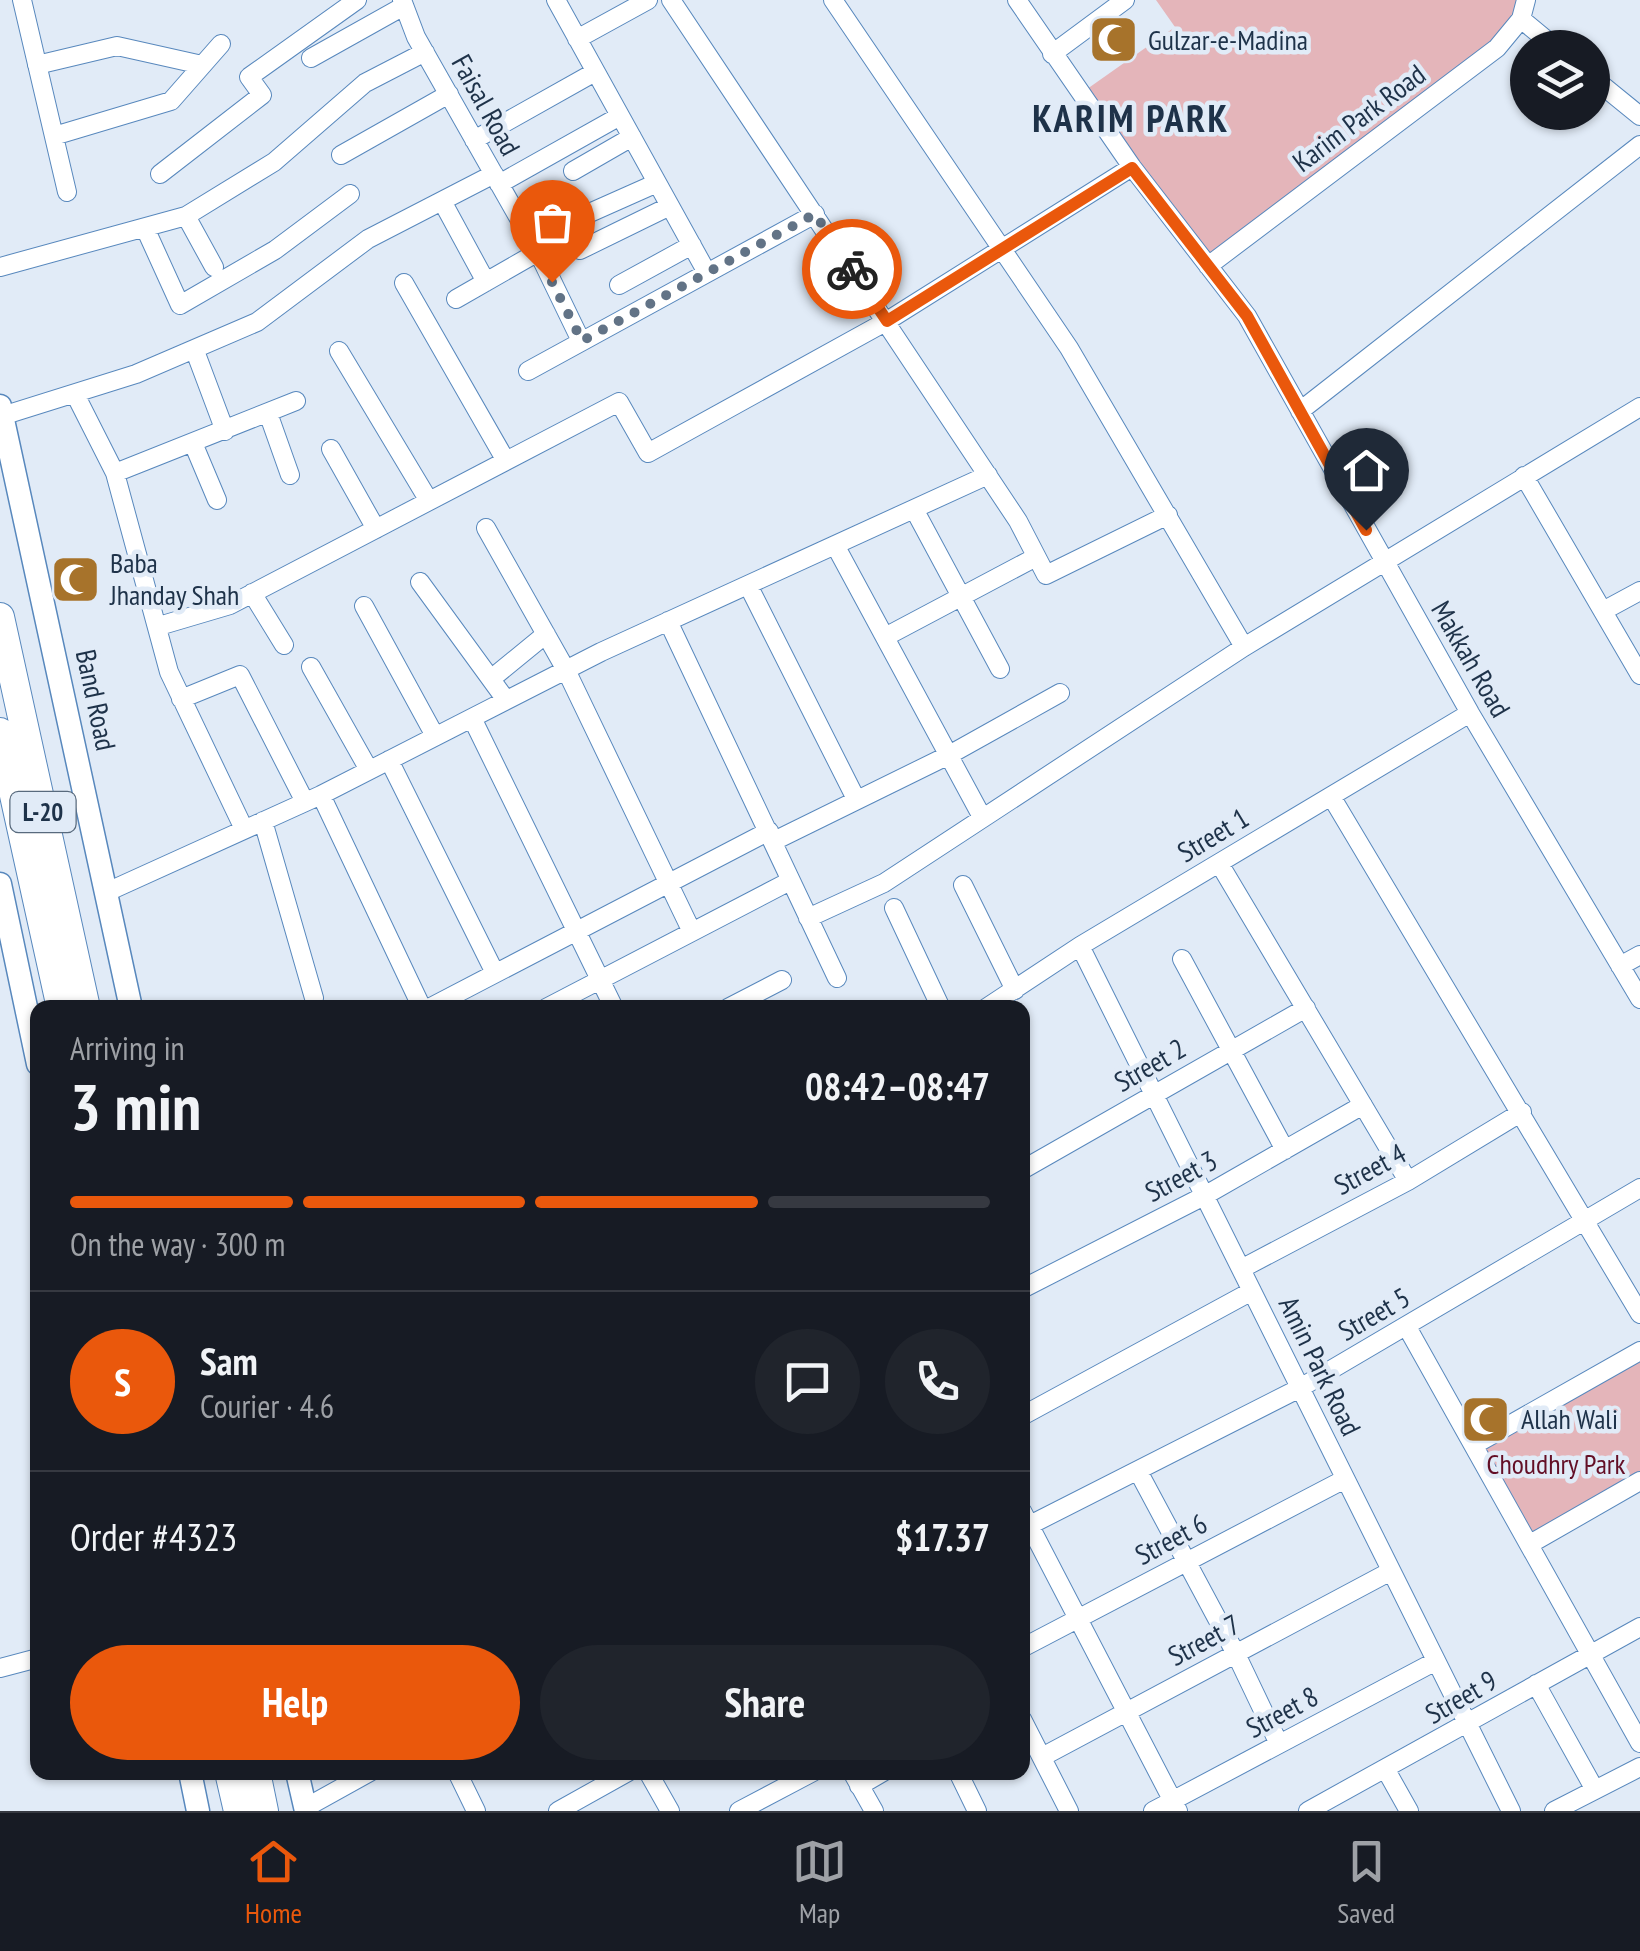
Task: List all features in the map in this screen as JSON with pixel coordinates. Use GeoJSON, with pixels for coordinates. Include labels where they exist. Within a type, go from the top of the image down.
{"type":"FeatureCollection","features":[{"type":"Feature","properties":{"kind":"highway","name":"L-20"},"geometry":{"type":"LineString","coordinates":[[0,618],[84,1000]]}},
{"type":"Feature","properties":{"kind":"highway","name":"L-20"},"geometry":{"type":"LineString","coordinates":[[0,732],[59,1000]]}},
{"type":"Feature","properties":{"kind":"highway"},"geometry":{"type":"LineString","coordinates":[[231,1780],[238,1811]]}},
{"type":"Feature","properties":{"kind":"highway"},"geometry":{"type":"LineString","coordinates":[[258,1780],[264,1811]]}},
{"type":"Feature","properties":{"kind":"main road","name":"Band Road"},"geometry":{"type":"LineString","coordinates":[[1,411],[128,1000]]}},
{"type":"Feature","properties":{"kind":"main road"},"geometry":{"type":"LineString","coordinates":[[0,884],[8,961],[30,1037]]}},
{"type":"Feature","properties":{"kind":"main road"},"geometry":{"type":"LineString","coordinates":[[192,1780],[198,1811]]}},
{"type":"Feature","properties":{"kind":"main road"},"geometry":{"type":"LineString","coordinates":[[299,1780],[305,1810]]}},
{"type":"Feature","properties":{"kind":"street"},"geometry":{"type":"LineString","coordinates":[[22,0],[67,192]]}},
{"type":"Feature","properties":{"kind":"street"},"geometry":{"type":"LineString","coordinates":[[160,174],[262,96],[249,77],[357,0]]}},
{"type":"Feature","properties":{"kind":"street"},"geometry":{"type":"LineString","coordinates":[[577,39],[648,0]]}},
{"type":"Feature","properties":{"kind":"street"},"geometry":{"type":"LineString","coordinates":[[671,0],[988,475],[1046,576],[1168,515]]}},
{"type":"Feature","properties":{"kind":"street"},"geometry":{"type":"LineString","coordinates":[[833,0],[1069,348],[1244,646]]}},
{"type":"Feature","properties":{"kind":"street","name":"Makkah Road"},"geometry":{"type":"LineString","coordinates":[[1017,0],[1132,168],[1247,316],[1470,714],[1640,999]]}},
{"type":"Feature","properties":{"kind":"street"},"geometry":{"type":"LineString","coordinates":[[1052,54],[1125,0]]}},
{"type":"Feature","properties":{"kind":"street"},"geometry":{"type":"LineString","coordinates":[[1526,0],[1522,19],[1535,30]]}},
{"type":"Feature","properties":{"kind":"street"},"geometry":{"type":"LineString","coordinates":[[560,2],[706,272]]}},
{"type":"Feature","properties":{"kind":"street"},"geometry":{"type":"LineString","coordinates":[[311,58],[403,3]]}},
{"type":"Feature","properties":{"kind":"street","name":"Faisal Road"},"geometry":{"type":"LineString","coordinates":[[403,3],[425,52],[534,245],[582,341]]}},
{"type":"Feature","properties":{"kind":"street","name":"Karim Park Road"},"geometry":{"type":"LineString","coordinates":[[1208,266],[1497,48],[1522,19]]}},
{"type":"Feature","properties":{"kind":"street"},"geometry":{"type":"LineString","coordinates":[[54,136],[171,101],[222,44]]}},
{"type":"Feature","properties":{"kind":"street"},"geometry":{"type":"LineString","coordinates":[[37,64],[117,46],[202,65]]}},
{"type":"Feature","properties":{"kind":"street"},"geometry":{"type":"LineString","coordinates":[[0,268],[186,216],[274,162],[366,83],[425,52]]}},
{"type":"Feature","properties":{"kind":"street"},"geometry":{"type":"LineString","coordinates":[[474,140],[595,72]]}},
{"type":"Feature","properties":{"kind":"street"},"geometry":{"type":"LineString","coordinates":[[1610,92],[1640,116]]}},
{"type":"Feature","properties":{"kind":"street"},"geometry":{"type":"LineString","coordinates":[[340,156],[449,94]]}},
{"type":"Feature","properties":{"kind":"street"},"geometry":{"type":"LineString","coordinates":[[1,411],[76,396],[195,351],[256,322],[295,298],[368,239],[620,116]]}},
{"type":"Feature","properties":{"kind":"street"},"geometry":{"type":"LineString","coordinates":[[573,171],[632,137]]}},
{"type":"Feature","properties":{"kind":"street"},"geometry":{"type":"LineString","coordinates":[[1300,410],[1640,145]]}},
{"type":"Feature","properties":{"kind":"street"},"geometry":{"type":"LineString","coordinates":[[159,626],[230,605],[619,402],[648,453],[887,321],[1132,168]]}},
{"type":"Feature","properties":{"kind":"street"},"geometry":{"type":"LineString","coordinates":[[456,299],[486,282],[534,245],[657,183]]}},
{"type":"Feature","properties":{"kind":"street"},"geometry":{"type":"LineString","coordinates":[[144,228],[180,304],[275,250],[350,194]]}},
{"type":"Feature","properties":{"kind":"street"},"geometry":{"type":"LineString","coordinates":[[442,201],[486,282]]}},
{"type":"Feature","properties":{"kind":"street"},"geometry":{"type":"LineString","coordinates":[[580,250],[670,206]]}},
{"type":"Feature","properties":{"kind":"street"},"geometry":{"type":"LineString","coordinates":[[528,371],[815,214]]}},
{"type":"Feature","properties":{"kind":"street"},"geometry":{"type":"LineString","coordinates":[[186,216],[214,267]]}},
{"type":"Feature","properties":{"kind":"street"},"geometry":{"type":"LineString","coordinates":[[618,285],[692,245]]}},
{"type":"Feature","properties":{"kind":"street"},"geometry":{"type":"LineString","coordinates":[[404,283],[506,461]]}},
{"type":"Feature","properties":{"kind":"street"},"geometry":{"type":"LineString","coordinates":[[195,351],[226,431]]}},
{"type":"Feature","properties":{"kind":"street"},"geometry":{"type":"LineString","coordinates":[[339,351],[429,501]]}},
{"type":"Feature","properties":{"kind":"street"},"geometry":{"type":"LineString","coordinates":[[76,396],[115,473],[169,672],[244,830]]}},
{"type":"Feature","properties":{"kind":"street"},"geometry":{"type":"LineString","coordinates":[[115,473],[296,402]]}},
{"type":"Feature","properties":{"kind":"street"},"geometry":{"type":"LineString","coordinates":[[808,918],[884,883],[1244,646],[1640,407]]}},
{"type":"Feature","properties":{"kind":"street"},"geometry":{"type":"LineString","coordinates":[[268,413],[290,476]]}},
{"type":"Feature","properties":{"kind":"street"},"geometry":{"type":"LineString","coordinates":[[193,444],[217,500]]}},
{"type":"Feature","properties":{"kind":"street"},"geometry":{"type":"LineString","coordinates":[[331,449],[376,530]]}},
{"type":"Feature","properties":{"kind":"street"},"geometry":{"type":"LineString","coordinates":[[107,892],[313,798],[668,621],[988,475]]}},
{"type":"Feature","properties":{"kind":"street"},"geometry":{"type":"LineString","coordinates":[[1524,476],[1640,675]]}},
{"type":"Feature","properties":{"kind":"street"},"geometry":{"type":"LineString","coordinates":[[914,508],[1000,669]]}},
{"type":"Feature","properties":{"kind":"street"},"geometry":{"type":"LineString","coordinates":[[486,528],[566,670],[692,932]]}},
{"type":"Feature","properties":{"kind":"street"},"geometry":{"type":"LineString","coordinates":[[836,545],[982,816]]}},
{"type":"Feature","properties":{"kind":"street"},"geometry":{"type":"LineString","coordinates":[[885,637],[1036,557]]}},
{"type":"Feature","properties":{"kind":"street"},"geometry":{"type":"LineString","coordinates":[[420,582],[506,700]]}},
{"type":"Feature","properties":{"kind":"street"},"geometry":{"type":"LineString","coordinates":[[748,585],[856,799]]}},
{"type":"Feature","properties":{"kind":"street"},"geometry":{"type":"LineString","coordinates":[[1603,611],[1640,591]]}},
{"type":"Feature","properties":{"kind":"street"},"geometry":{"type":"LineString","coordinates":[[252,593],[284,645]]}},
{"type":"Feature","properties":{"kind":"street"},"geometry":{"type":"LineString","coordinates":[[364,606],[435,736]]}},
{"type":"Feature","properties":{"kind":"street"},"geometry":{"type":"LineString","coordinates":[[668,621],[837,978]]}},
{"type":"Feature","properties":{"kind":"street"},"geometry":{"type":"LineString","coordinates":[[490,679],[546,634]]}},
{"type":"Feature","properties":{"kind":"street"},"geometry":{"type":"LineString","coordinates":[[311,666],[369,770]]}},
{"type":"Feature","properties":{"kind":"street"},"geometry":{"type":"LineString","coordinates":[[182,698],[240,675],[313,798],[421,1000]]}},
{"type":"Feature","properties":{"kind":"street"},"geometry":{"type":"LineString","coordinates":[[441,1000],[668,883],[949,755],[1060,692]]}},
{"type":"Feature","properties":{"kind":"street","name":"Street 1"},"geometry":{"type":"LineString","coordinates":[[999,1000],[1080,946],[1470,714]]}},
{"type":"Feature","properties":{"kind":"street"},"geometry":{"type":"LineString","coordinates":[[472,718],[610,1000]]}},
{"type":"Feature","properties":{"kind":"street"},"geometry":{"type":"LineString","coordinates":[[389,760],[496,973]]}},
{"type":"Feature","properties":{"kind":"street"},"geometry":{"type":"LineString","coordinates":[[1331,796],[1640,1314]]}},
{"type":"Feature","properties":{"kind":"street"},"geometry":{"type":"LineString","coordinates":[[264,821],[314,998]]}},
{"type":"Feature","properties":{"kind":"street"},"geometry":{"type":"LineString","coordinates":[[1219,863],[1408,1180]]}},
{"type":"Feature","properties":{"kind":"street"},"geometry":{"type":"LineString","coordinates":[[561,1000],[790,881]]}},
{"type":"Feature","properties":{"kind":"street"},"geometry":{"type":"LineString","coordinates":[[963,885],[1015,990]]}},
{"type":"Feature","properties":{"kind":"street"},"geometry":{"type":"LineString","coordinates":[[894,908],[937,1000]]}},
{"type":"Feature","properties":{"kind":"street","name":"Amin Park Road"},"geometry":{"type":"LineString","coordinates":[[1080,946],[1510,1811]]}},
{"type":"Feature","properties":{"kind":"street"},"geometry":{"type":"LineString","coordinates":[[1620,966],[1640,955]]}},
{"type":"Feature","properties":{"kind":"street"},"geometry":{"type":"LineString","coordinates":[[1182,959],[1285,1150]]}},
{"type":"Feature","properties":{"kind":"street"},"geometry":{"type":"LineString","coordinates":[[743,1000],[782,980]]}},
{"type":"Feature","properties":{"kind":"street","name":"Street 2"},"geometry":{"type":"LineString","coordinates":[[1030,1165],[1306,1008]]}},
{"type":"Feature","properties":{"kind":"street","name":"Street 3"},"geometry":{"type":"LineString","coordinates":[[1030,1285],[1204,1196],[1364,1106]]}},
{"type":"Feature","properties":{"kind":"street","name":"Street 4"},"geometry":{"type":"LineString","coordinates":[[1240,1268],[1408,1180],[1522,1112]]}},
{"type":"Feature","properties":{"kind":"street","name":"Street 5"},"geometry":{"type":"LineString","coordinates":[[1030,1520],[1138,1472],[1300,1388],[1587,1223],[1640,1188]]}},
{"type":"Feature","properties":{"kind":"street"},"geometry":{"type":"LineString","coordinates":[[1030,1412],[1252,1292]]}},
{"type":"Feature","properties":{"kind":"street"},"geometry":{"type":"LineString","coordinates":[[1408,1326],[1640,1743]]}},
{"type":"Feature","properties":{"kind":"street"},"geometry":{"type":"LineString","coordinates":[[1474,1445],[1640,1351]]}},
{"type":"Feature","properties":{"kind":"street"},"geometry":{"type":"LineString","coordinates":[[1138,1472],[1236,1654],[1279,1744]]}},
{"type":"Feature","properties":{"kind":"street","name":"Street 6"},"geometry":{"type":"LineString","coordinates":[[1030,1644],[1345,1479]]}},
{"type":"Feature","properties":{"kind":"street"},"geometry":{"type":"LineString","coordinates":[[1530,1544],[1640,1481]]}},
{"type":"Feature","properties":{"kind":"street"},"geometry":{"type":"LineString","coordinates":[[1030,1531],[1080,1617],[1175,1806]]}},
{"type":"Feature","properties":{"kind":"street","name":"Street 7"},"geometry":{"type":"LineString","coordinates":[[1042,1757],[1391,1571]]}},
{"type":"Feature","properties":{"kind":"street","name":"Street 9"},"geometry":{"type":"LineString","coordinates":[[1308,1811],[1469,1726],[1640,1627]]}},
{"type":"Feature","properties":{"kind":"street"},"geometry":{"type":"LineString","coordinates":[[0,1668],[30,1660]]}},
{"type":"Feature","properties":{"kind":"street","name":"Street 8"},"geometry":{"type":"LineString","coordinates":[[1153,1811],[1175,1806],[1279,1744],[1436,1661]]}},
{"type":"Feature","properties":{"kind":"street"},"geometry":{"type":"LineString","coordinates":[[1536,1684],[1595,1790]]}},
{"type":"Feature","properties":{"kind":"street"},"geometry":{"type":"LineString","coordinates":[[1030,1735],[1069,1811]]}},
{"type":"Feature","properties":{"kind":"street"},"geometry":{"type":"LineString","coordinates":[[1554,1811],[1640,1766]]}},
{"type":"Feature","properties":{"kind":"street"},"geometry":{"type":"LineString","coordinates":[[1386,1770],[1409,1811]]}},
{"type":"Feature","properties":{"kind":"street"},"geometry":{"type":"LineString","coordinates":[[305,1810],[356,1780]]}},
{"type":"Feature","properties":{"kind":"street"},"geometry":{"type":"LineString","coordinates":[[460,1780],[476,1811]]}},
{"type":"Feature","properties":{"kind":"street"},"geometry":{"type":"LineString","coordinates":[[558,1811],[614,1780]]}},
{"type":"Feature","properties":{"kind":"street"},"geometry":{"type":"LineString","coordinates":[[653,1780],[670,1811]]}},
{"type":"Feature","properties":{"kind":"street"},"geometry":{"type":"LineString","coordinates":[[739,1811],[798,1780]]}},
{"type":"Feature","properties":{"kind":"street"},"geometry":{"type":"LineString","coordinates":[[856,1780],[874,1811]]}},
{"type":"Feature","properties":{"kind":"street"},"geometry":{"type":"LineString","coordinates":[[962,1780],[977,1811]]}},
{"type":"Feature","properties":{"kind":"green space"},"geometry":{"type":"Polygon","coordinates":[[[1156,0],[1526,0],[1521,19],[1208,266],[1080,94],[1175,27],[1156,0]]]}},
{"type":"Feature","properties":{"kind":"green space","name":"Choudhry Park"},"geometry":{"type":"Polygon","coordinates":[[[1640,1351],[1640,1481],[1530,1544],[1474,1445],[1640,1351]]]}},
{"type":"Feature","properties":{"kind":"way so far"},"geometry":{"type":"LineString","coordinates":[[552,282],[582,341],[815,214],[852,269]]}},
{"type":"Feature","properties":{"kind":"place","name":"Gulzar-e-Madina"},"geometry":{"type":"Point","coordinates":[1113,40]}},
{"type":"Feature","properties":{"kind":"place","name":"Baba Jhanday Shah"},"geometry":{"type":"Point","coordinates":[75,579]}},
{"type":"Feature","properties":{"kind":"place","name":"Allah Wali"},"geometry":{"type":"Point","coordinates":[1486,1419]}},
{"type":"Feature","properties":{"kind":"district","name":"KARIM PARK"},"geometry":{"type":"Point","coordinates":[1131,119]}},
{"type":"Feature","properties":{"kind":"route"},"geometry":{"type":"LineString","coordinates":[[852,269],[887,321],[1132,168],[1247,316],[1366,530]]}}]}
